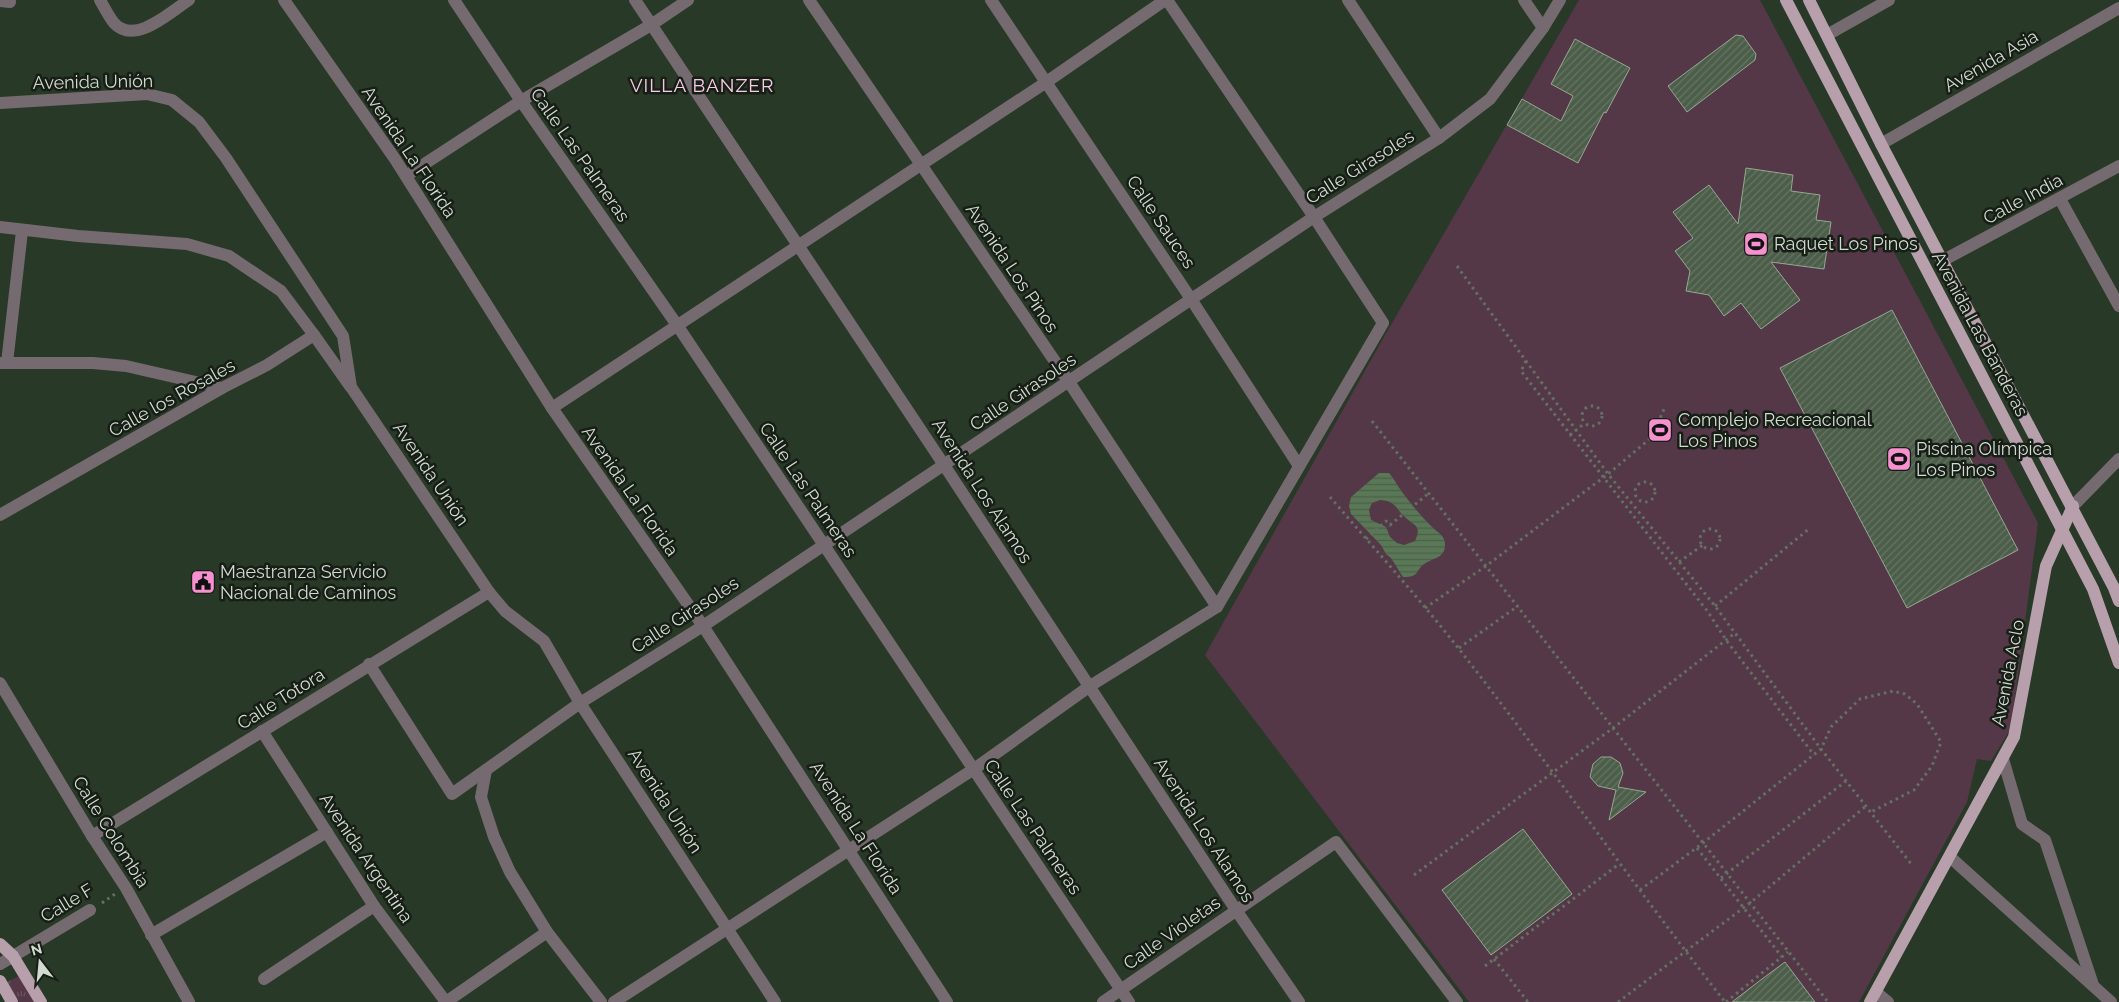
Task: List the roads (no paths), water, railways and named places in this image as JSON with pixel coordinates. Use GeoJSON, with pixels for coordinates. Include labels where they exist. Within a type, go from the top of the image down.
{"type":"FeatureCollection","features":[{"type":"Feature","properties":{"kind":"main road","name":"Avenida Las Banderas"},"geometry":{"type":"LineString","coordinates":[[1786,0],[2093,589],[2119,663]]}},
{"type":"Feature","properties":{"kind":"main road","name":"Avenida Las Banderas"},"geometry":{"type":"LineString","coordinates":[[1809,0],[1881,144],[2072,506],[2119,601]]}},
{"type":"Feature","properties":{"kind":"main road","name":"Avenida Aclo"},"geometry":{"type":"LineString","coordinates":[[1873,997],[2014,737],[2046,566],[2072,506]]}},
{"type":"Feature","properties":{"kind":"main road"},"geometry":{"type":"LineString","coordinates":[[0,944],[13,956],[41,1002]]}},
{"type":"Feature","properties":{"kind":"main road"},"geometry":{"type":"LineString","coordinates":[[0,981],[12,1002]]}},
{"type":"Feature","properties":{"kind":"street"},"geometry":{"type":"LineString","coordinates":[[100,0],[115,24],[126,30],[142,31],[189,0]]}},
{"type":"Feature","properties":{"kind":"street","name":"Avenida La Florida"},"geometry":{"type":"LineString","coordinates":[[284,0],[406,176],[552,408],[703,626],[947,1002]]}},
{"type":"Feature","properties":{"kind":"street","name":"Calle Las Palmeras"},"geometry":{"type":"LineString","coordinates":[[454,0],[677,325],[1129,1002]]}},
{"type":"Feature","properties":{"kind":"street","name":"Avenida Los Alamos"},"geometry":{"type":"LineString","coordinates":[[635,0],[944,464],[1236,910],[1299,1002]]}},
{"type":"Feature","properties":{"kind":"street"},"geometry":{"type":"LineString","coordinates":[[406,176],[522,101],[652,25],[688,0]]}},
{"type":"Feature","properties":{"kind":"street","name":"Avenida Los Pinos"},"geometry":{"type":"LineString","coordinates":[[809,0],[1069,382],[1217,607]]}},
{"type":"Feature","properties":{"kind":"street","name":"Calle Sauces"},"geometry":{"type":"LineString","coordinates":[[991,0],[1191,299],[1299,466]]}},
{"type":"Feature","properties":{"kind":"street"},"geometry":{"type":"LineString","coordinates":[[552,408],[1045,83],[1166,0],[1314,216],[1383,323],[1217,607],[1090,686],[974,769],[614,1002]]}},
{"type":"Feature","properties":{"kind":"street"},"geometry":{"type":"LineString","coordinates":[[1348,0],[1439,138]]}},
{"type":"Feature","properties":{"kind":"street"},"geometry":{"type":"LineString","coordinates":[[1524,0],[1543,28]]}},
{"type":"Feature","properties":{"kind":"street","name":"Calle Girasoles"},"geometry":{"type":"LineString","coordinates":[[369,664],[452,794],[580,703],[703,626],[1314,216],[1439,138],[1490,99],[1543,28],[1560,0]]}},
{"type":"Feature","properties":{"kind":"street"},"geometry":{"type":"LineString","coordinates":[[1827,35],[1889,0]]}},
{"type":"Feature","properties":{"kind":"street","name":"Avenida Asia"},"geometry":{"type":"LineString","coordinates":[[1881,144],[2119,8]]}},
{"type":"Feature","properties":{"kind":"street","name":"Avenida Unión"},"geometry":{"type":"LineString","coordinates":[[0,103],[147,94],[172,100],[199,122],[226,158],[343,336],[347,383],[489,592],[505,611],[544,641],[580,703],[775,1002]]}},
{"type":"Feature","properties":{"kind":"street","name":"Calle India"},"geometry":{"type":"LineString","coordinates":[[1942,261],[2119,166]]}},
{"type":"Feature","properties":{"kind":"street"},"geometry":{"type":"LineString","coordinates":[[2060,199],[2119,306]]}},
{"type":"Feature","properties":{"kind":"street"},"geometry":{"type":"LineString","coordinates":[[0,227],[22,231],[187,244],[229,256],[280,291],[314,335],[347,383]]}},
{"type":"Feature","properties":{"kind":"street"},"geometry":{"type":"LineString","coordinates":[[22,231],[4,363],[93,363],[126,366],[222,388]]}},
{"type":"Feature","properties":{"kind":"street","name":"Calle los Rosales"},"geometry":{"type":"LineString","coordinates":[[0,515],[222,388],[267,365],[314,335]]}},
{"type":"Feature","properties":{"kind":"street","name":"Avenida Aclo"},"geometry":{"type":"LineString","coordinates":[[2072,506],[2119,458]]}},
{"type":"Feature","properties":{"kind":"street","name":"Calle Totora"},"geometry":{"type":"LineString","coordinates":[[92,836],[489,592]]}},
{"type":"Feature","properties":{"kind":"street","name":"Calle Colombia"},"geometry":{"type":"LineString","coordinates":[[0,683],[92,836],[126,888],[189,1002]]}},
{"type":"Feature","properties":{"kind":"street","name":"Avenida Argentina"},"geometry":{"type":"LineString","coordinates":[[262,731],[374,906],[446,1002]]}},
{"type":"Feature","properties":{"kind":"street"},"geometry":{"type":"LineString","coordinates":[[2003,759],[2022,824],[2045,840],[2093,985]]}},
{"type":"Feature","properties":{"kind":"street"},"geometry":{"type":"LineString","coordinates":[[486,770],[481,797],[494,838],[510,872],[547,932],[602,1002]]}},
{"type":"Feature","properties":{"kind":"street"},"geometry":{"type":"LineString","coordinates":[[152,935],[327,832]]}},
{"type":"Feature","properties":{"kind":"street","name":"Calle Violetas"},"geometry":{"type":"LineString","coordinates":[[1103,1002],[1336,842],[1458,1002]]}},
{"type":"Feature","properties":{"kind":"street"},"geometry":{"type":"LineString","coordinates":[[1950,858],[2111,1002]]}},
{"type":"Feature","properties":{"kind":"street"},"geometry":{"type":"LineString","coordinates":[[264,979],[374,906]]}},
{"type":"Feature","properties":{"kind":"street","name":"Calle F"},"geometry":{"type":"LineString","coordinates":[[0,964],[90,910]]}},
{"type":"Feature","properties":{"kind":"street"},"geometry":{"type":"LineString","coordinates":[[446,1002],[547,932]]}},
{"type":"Feature","properties":{"kind":"street"},"geometry":{"type":"LineString","coordinates":[[1873,997],[1888,1002]]}},
{"type":"Feature","properties":{"kind":"place","name":"Raquet Los Pinos"},"geometry":{"type":"Point","coordinates":[1756,244]}},
{"type":"Feature","properties":{"kind":"place","name":"Complejo Recreacional Los Pinos"},"geometry":{"type":"Point","coordinates":[1660,430]}},
{"type":"Feature","properties":{"kind":"place","name":"Piscina Olímpica Los Pinos"},"geometry":{"type":"Point","coordinates":[1899,459]}},
{"type":"Feature","properties":{"kind":"place","name":"Maestranza Servicio Nacional de Caminos"},"geometry":{"type":"Point","coordinates":[203,582]}},
{"type":"Feature","properties":{"kind":"district","name":"VILLA BANZER"},"geometry":{"type":"Point","coordinates":[702,85]}}]}
